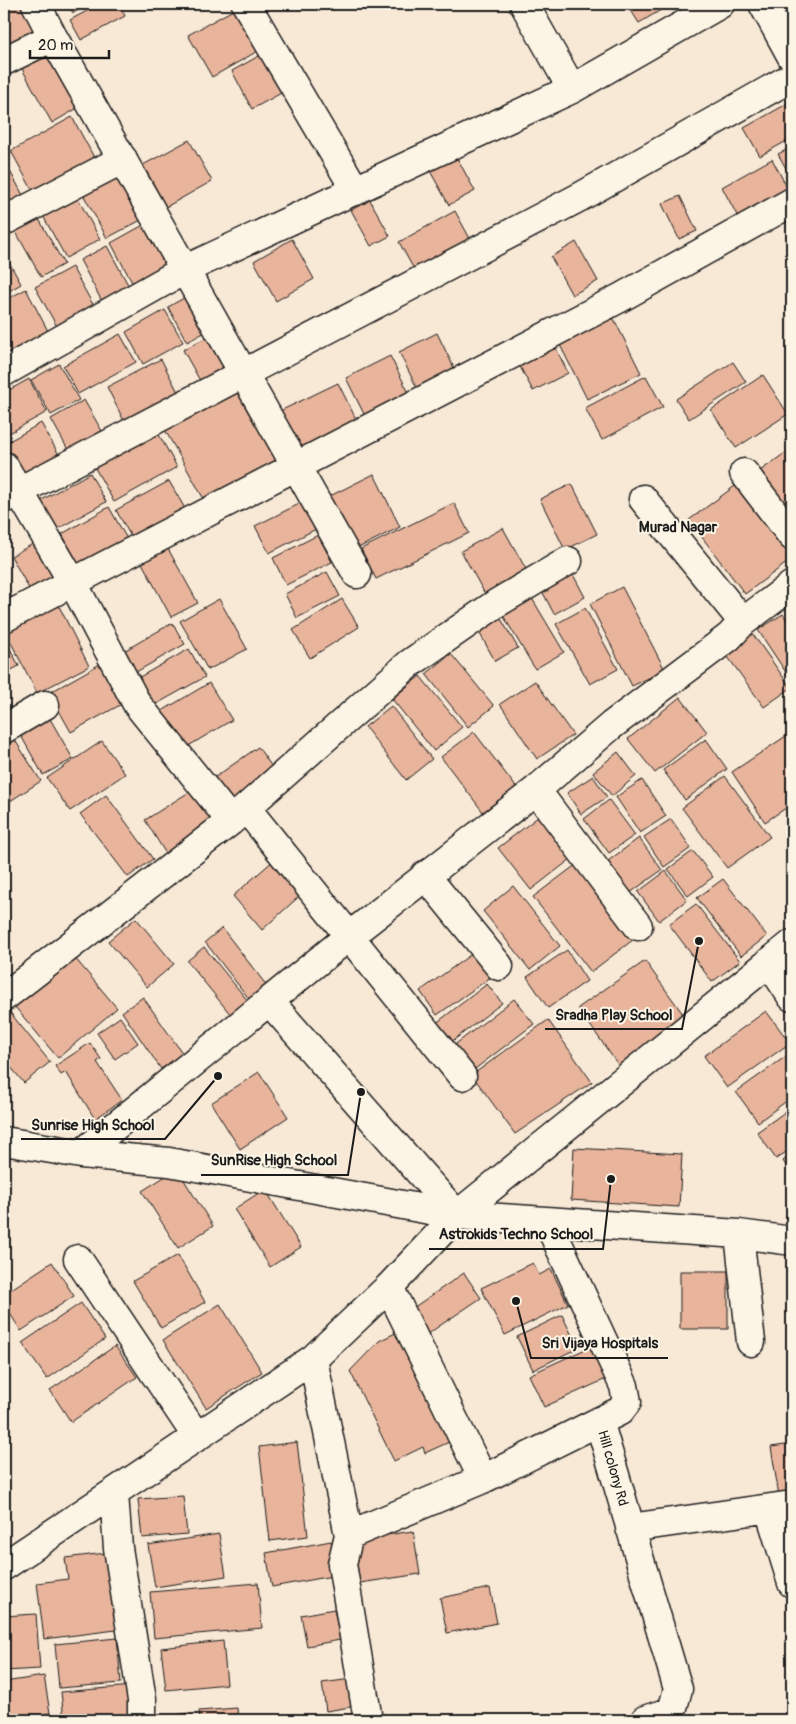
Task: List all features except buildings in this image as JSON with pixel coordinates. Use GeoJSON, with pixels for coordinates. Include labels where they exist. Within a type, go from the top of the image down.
{"type":"FeatureCollection","features":[{"type":"Feature","properties":{"kind":"street"},"geometry":{"type":"LineString","coordinates":[[36,4],[358,574]]}},
{"type":"Feature","properties":{"kind":"street"},"geometry":{"type":"LineString","coordinates":[[246,4],[356,191]]}},
{"type":"Feature","properties":{"kind":"street"},"geometry":{"type":"LineString","coordinates":[[524,4],[572,89]]}},
{"type":"Feature","properties":{"kind":"street"},"geometry":{"type":"LineString","coordinates":[[4,372],[186,269],[572,89],[720,4]]}},
{"type":"Feature","properties":{"kind":"street"},"geometry":{"type":"LineString","coordinates":[[763,4],[792,57]]}},
{"type":"Feature","properties":{"kind":"street"},"geometry":{"type":"LineString","coordinates":[[4,61],[53,37]]}},
{"type":"Feature","properties":{"kind":"street"},"geometry":{"type":"LineString","coordinates":[[11,496],[580,197],[792,77]]}},
{"type":"Feature","properties":{"kind":"street"},"geometry":{"type":"LineString","coordinates":[[4,220],[123,159]]}},
{"type":"Feature","properties":{"kind":"street"},"geometry":{"type":"LineString","coordinates":[[4,618],[620,298],[792,202]]}},
{"type":"Feature","properties":{"kind":"street"},"geometry":{"type":"LineString","coordinates":[[4,466],[11,496],[72,583],[137,704],[348,937],[462,1076]]}},
{"type":"Feature","properties":{"kind":"street"},"geometry":{"type":"LineString","coordinates":[[744,473],[792,536]]}},
{"type":"Feature","properties":{"kind":"street"},"geometry":{"type":"LineString","coordinates":[[643,499],[743,622]]}},
{"type":"Feature","properties":{"kind":"street"},"geometry":{"type":"LineString","coordinates":[[4,997],[238,815],[409,664],[497,602],[568,560]]}},
{"type":"Feature","properties":{"kind":"street"},"geometry":{"type":"LineString","coordinates":[[81,1154],[425,875],[536,790],[612,725],[729,637],[743,622],[792,585]]}},
{"type":"Feature","properties":{"kind":"street"},"geometry":{"type":"LineString","coordinates":[[4,729],[45,705]]}},
{"type":"Feature","properties":{"kind":"street"},"geometry":{"type":"LineString","coordinates":[[536,790],[638,926]]}},
{"type":"Feature","properties":{"kind":"street"},"geometry":{"type":"LineString","coordinates":[[425,875],[499,966]]}},
{"type":"Feature","properties":{"kind":"street"},"geometry":{"type":"LineString","coordinates":[[4,1566],[313,1359],[389,1287],[457,1215],[792,944]]}},
{"type":"Feature","properties":{"kind":"street"},"geometry":{"type":"LineString","coordinates":[[769,962],[792,997]]}},
{"type":"Feature","properties":{"kind":"street"},"geometry":{"type":"LineString","coordinates":[[269,1001],[457,1215]]}},
{"type":"Feature","properties":{"kind":"street"},"geometry":{"type":"LineString","coordinates":[[4,1141],[81,1154],[169,1162],[457,1215],[739,1234],[792,1241]]}},
{"type":"Feature","properties":{"kind":"street","name":"Hill colony Rd"},"geometry":{"type":"LineString","coordinates":[[548,1222],[624,1386],[627,1402],[620,1411],[599,1420],[678,1689],[672,1711],[645,1720]]}},
{"type":"Feature","properties":{"kind":"street"},"geometry":{"type":"LineString","coordinates":[[739,1234],[751,1342]]}},
{"type":"Feature","properties":{"kind":"street"},"geometry":{"type":"LineString","coordinates":[[78,1259],[197,1437]]}},
{"type":"Feature","properties":{"kind":"street"},"geometry":{"type":"LineString","coordinates":[[389,1287],[483,1479]]}},
{"type":"Feature","properties":{"kind":"street"},"geometry":{"type":"LineString","coordinates":[[313,1359],[350,1535],[342,1564],[368,1720]]}},
{"type":"Feature","properties":{"kind":"street"},"geometry":{"type":"LineString","coordinates":[[350,1535],[483,1479],[599,1420]]}},
{"type":"Feature","properties":{"kind":"street"},"geometry":{"type":"LineString","coordinates":[[114,1494],[118,1548],[142,1700],[142,1720]]}},
{"type":"Feature","properties":{"kind":"street"},"geometry":{"type":"LineString","coordinates":[[630,1528],[780,1507],[792,1583]]}},
{"type":"Feature","properties":{"kind":"place","name":"Sradha Play School"},"geometry":{"type":"Point","coordinates":[699,941]}},
{"type":"Feature","properties":{"kind":"place","name":"Sunrise High School"},"geometry":{"type":"Point","coordinates":[218,1076]}},
{"type":"Feature","properties":{"kind":"place","name":"SunRise High School"},"geometry":{"type":"Point","coordinates":[361,1092]}},
{"type":"Feature","properties":{"kind":"place","name":"Astrokids Techno School"},"geometry":{"type":"Point","coordinates":[611,1179]}},
{"type":"Feature","properties":{"kind":"place","name":"Sri Vijaya Hospitals"},"geometry":{"type":"Point","coordinates":[516,1301]}},
{"type":"Feature","properties":{"kind":"district","name":"Murad Nagar"},"geometry":{"type":"Point","coordinates":[678,527]}}]}
